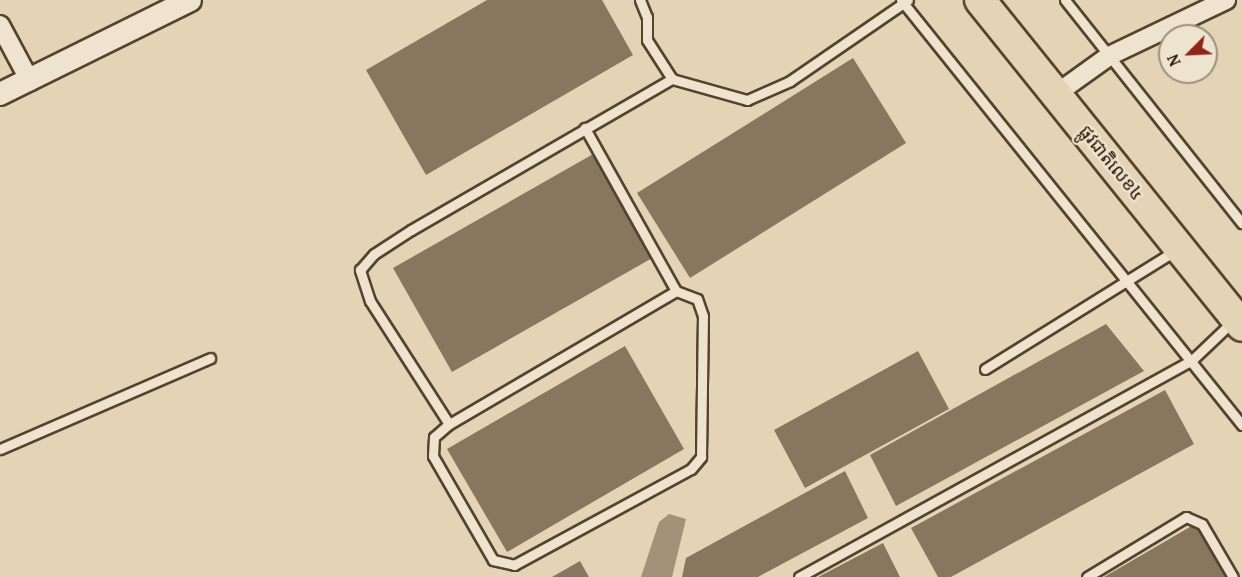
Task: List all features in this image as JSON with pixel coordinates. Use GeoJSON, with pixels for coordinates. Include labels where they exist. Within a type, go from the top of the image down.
{"type":"FeatureCollection","features":[{"type":"Feature","properties":{"kind":"highway","name":"ផ្លូវជាតិលេខ៤"},"geometry":{"type":"LineString","coordinates":[[980,0],[1179,248],[1240,317]]}},
{"type":"Feature","properties":{"kind":"street"},"geometry":{"type":"LineString","coordinates":[[0,94],[30,81],[163,6],[190,0]]}},
{"type":"Feature","properties":{"kind":"street"},"geometry":{"type":"LineString","coordinates":[[1056,94],[1109,56],[1226,0]]}},
{"type":"Feature","properties":{"kind":"street"},"geometry":{"type":"LineString","coordinates":[[0,25],[30,81]]}},
{"type":"Feature","properties":{"kind":"lane"},"geometry":{"type":"LineString","coordinates":[[640,0],[647,17],[647,40],[672,79],[747,100],[790,81],[904,1],[1242,424]]}},
{"type":"Feature","properties":{"kind":"lane"},"geometry":{"type":"LineString","coordinates":[[1065,0],[1242,222]]}},
{"type":"Feature","properties":{"kind":"lane"},"geometry":{"type":"LineString","coordinates":[[449,424],[370,301],[360,270],[402,236],[672,79]]}},
{"type":"Feature","properties":{"kind":"lane"},"geometry":{"type":"LineString","coordinates":[[585,129],[676,291],[698,299],[703,316],[701,456],[691,469],[514,566],[493,560],[433,456],[434,437],[449,424],[676,291]]}},
{"type":"Feature","properties":{"kind":"lane"},"geometry":{"type":"LineString","coordinates":[[985,369],[1179,248]]}},
{"type":"Feature","properties":{"kind":"lane"},"geometry":{"type":"LineString","coordinates":[[799,577],[1191,360],[1240,317]]}},
{"type":"Feature","properties":{"kind":"lane"},"geometry":{"type":"LineString","coordinates":[[0,449],[210,358]]}},
{"type":"Feature","properties":{"kind":"lane"},"geometry":{"type":"LineString","coordinates":[[1087,577],[1186,517],[1202,524],[1233,577]]}},
{"type":"Feature","properties":{"kind":"shaded area"},"geometry":{"type":"Polygon","coordinates":[[[669,514],[686,519],[672,577],[641,577],[659,522],[669,514]]]}},
{"type":"Feature","properties":{"kind":"building"},"geometry":{"type":"Polygon","coordinates":[[[487,0],[602,0],[633,55],[426,175],[366,70],[487,0]]]}},
{"type":"Feature","properties":{"kind":"building"},"geometry":{"type":"Polygon","coordinates":[[[853,58],[906,143],[690,278],[637,193],[853,58]]]}},
{"type":"Feature","properties":{"kind":"building"},"geometry":{"type":"Polygon","coordinates":[[[595,153],[654,257],[452,372],[393,268],[595,153]]]}},
{"type":"Feature","properties":{"kind":"building"},"geometry":{"type":"Polygon","coordinates":[[[1106,324],[1144,371],[896,506],[870,455],[1106,324]]]}},
{"type":"Feature","properties":{"kind":"building"},"geometry":{"type":"Polygon","coordinates":[[[625,346],[684,449],[507,552],[447,449],[625,346]]]}},
{"type":"Feature","properties":{"kind":"building"},"geometry":{"type":"Polygon","coordinates":[[[918,351],[949,409],[805,488],[774,430],[918,351]]]}},
{"type":"Feature","properties":{"kind":"building"},"geometry":{"type":"Polygon","coordinates":[[[1165,390],[1194,444],[951,577],[938,577],[911,528],[1165,390]]]}},
{"type":"Feature","properties":{"kind":"building"},"geometry":{"type":"Polygon","coordinates":[[[845,471],[868,518],[758,577],[682,577],[686,558],[845,471]]]}},
{"type":"Feature","properties":{"kind":"building"},"geometry":{"type":"Polygon","coordinates":[[[1195,524],[1226,577],[1104,577],[1195,524]]]}},
{"type":"Feature","properties":{"kind":"building"},"geometry":{"type":"Polygon","coordinates":[[[883,543],[900,577],[818,577],[883,543]]]}},
{"type":"Feature","properties":{"kind":"building"},"geometry":{"type":"Polygon","coordinates":[[[580,561],[589,577],[552,577],[580,561]]]}}]}
